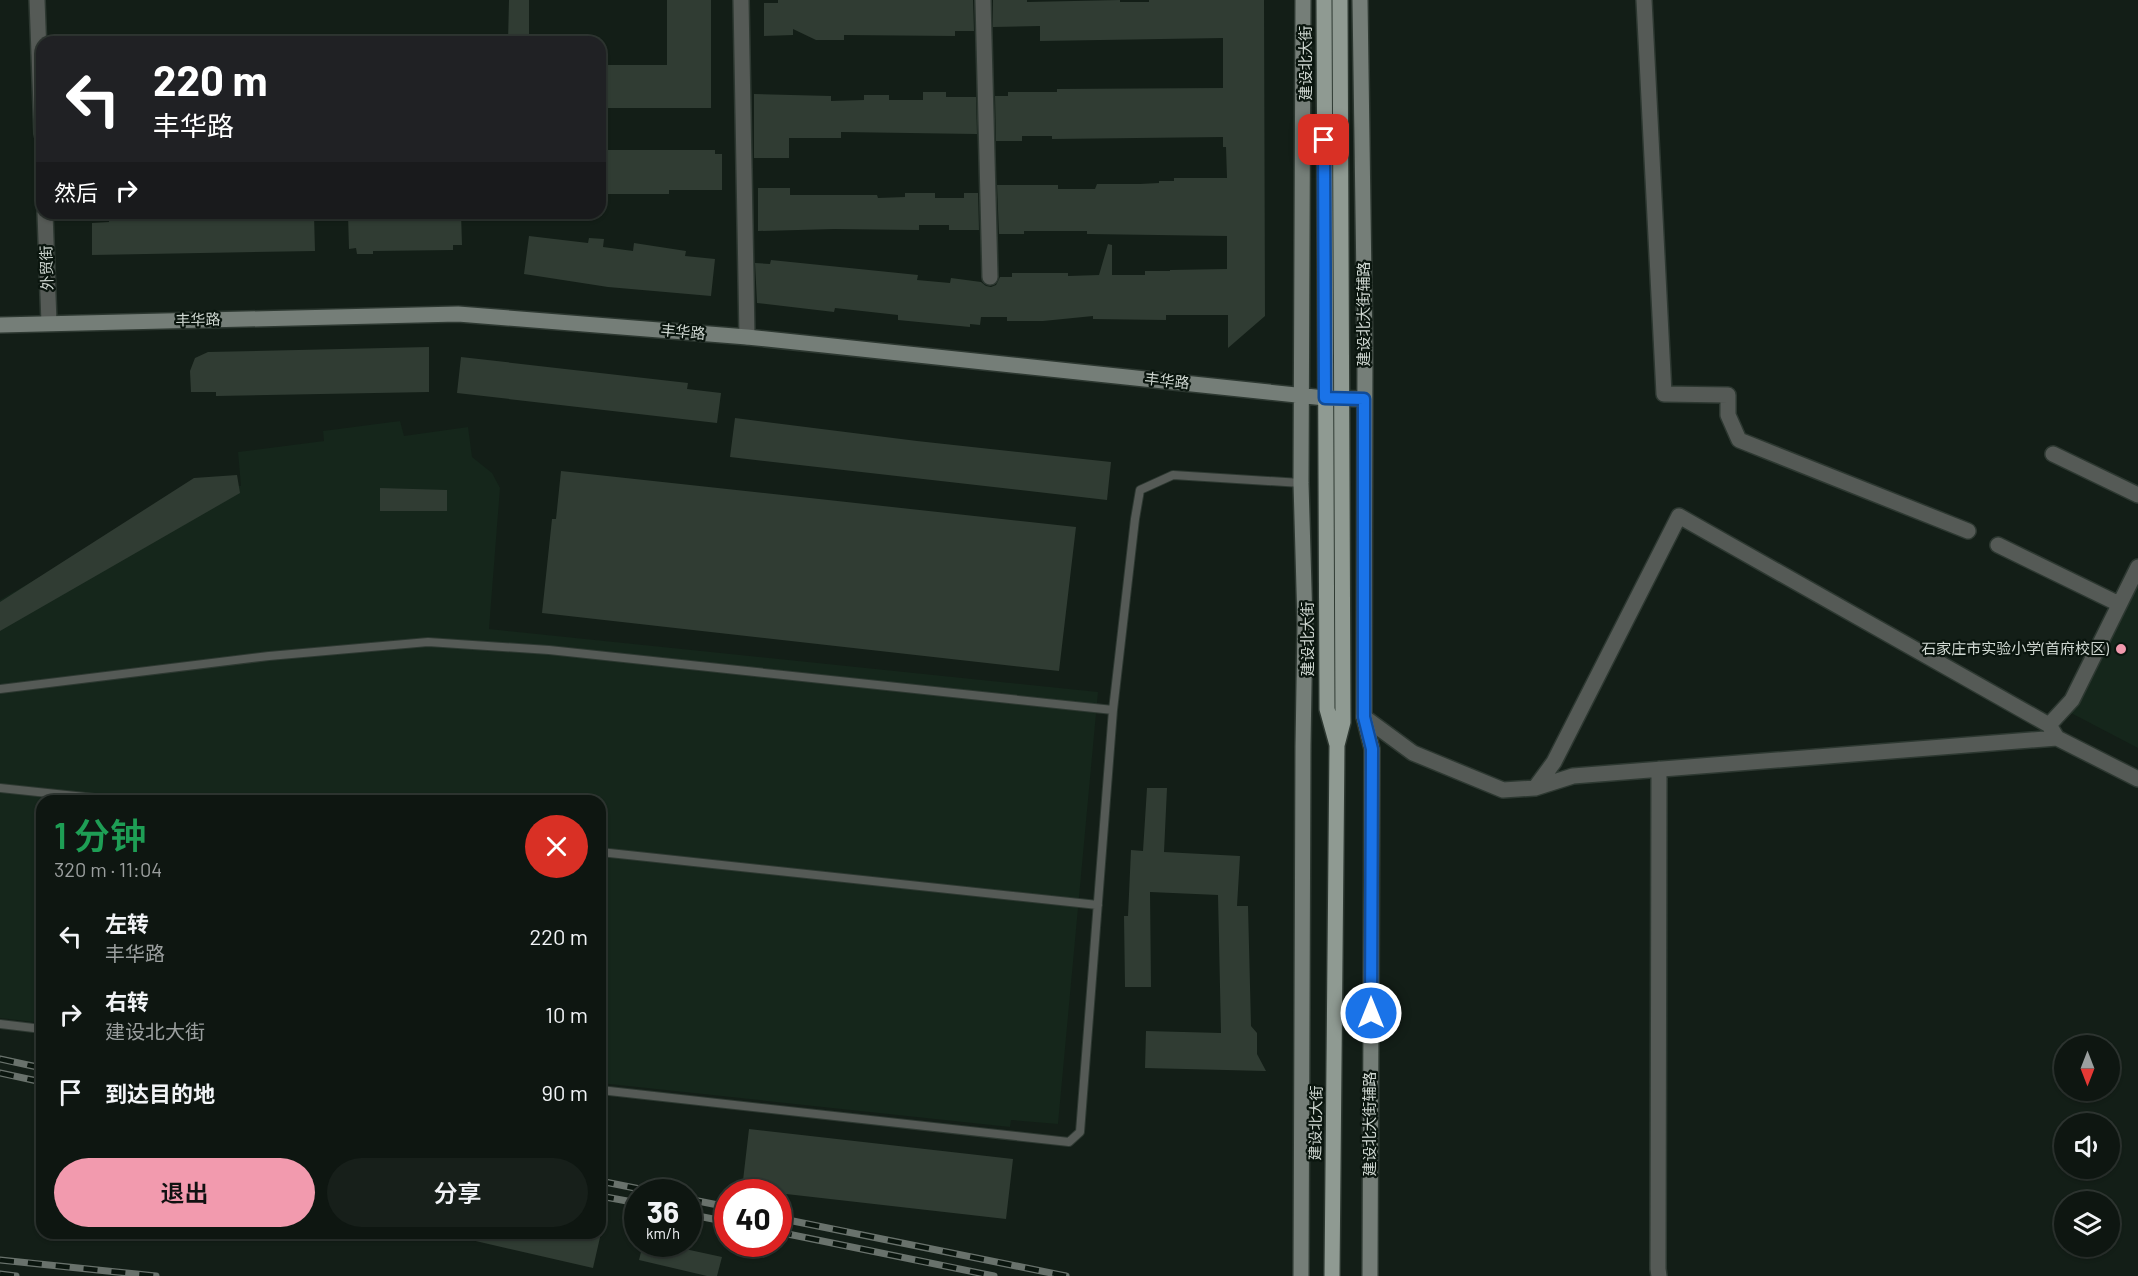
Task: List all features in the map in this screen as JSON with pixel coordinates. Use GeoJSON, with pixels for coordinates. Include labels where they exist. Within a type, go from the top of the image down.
{"type":"FeatureCollection","features":[{"type":"Feature","properties":{"kind":"main road","name":"建设北大街"},"geometry":{"type":"LineString","coordinates":[[1324,0],[1327,709],[1337,745],[1332,1276]]}},
{"type":"Feature","properties":{"kind":"main road"},"geometry":{"type":"LineString","coordinates":[[1337,745],[1344,722],[1340,0]]}},
{"type":"Feature","properties":{"kind":"street"},"geometry":{"type":"LineString","coordinates":[[37,0],[38,36]]}},
{"type":"Feature","properties":{"kind":"street"},"geometry":{"type":"LineString","coordinates":[[741,0],[747,337]]}},
{"type":"Feature","properties":{"kind":"street"},"geometry":{"type":"LineString","coordinates":[[983,0],[990,276]]}},
{"type":"Feature","properties":{"kind":"street"},"geometry":{"type":"LineString","coordinates":[[1301,1276],[1305,624],[1301,483],[1303,0]]}},
{"type":"Feature","properties":{"kind":"street","name":"建设北大街辅路"},"geometry":{"type":"LineString","coordinates":[[1360,0],[1364,717],[1372,749],[1370,1276]]}},
{"type":"Feature","properties":{"kind":"street"},"geometry":{"type":"LineString","coordinates":[[1644,0],[1664,394],[1728,396],[1728,415],[1739,440],[1968,531]]}},
{"type":"Feature","properties":{"kind":"street","name":"外贸街"},"geometry":{"type":"LineString","coordinates":[[45,219],[49,324]]}},
{"type":"Feature","properties":{"kind":"street","name":"丰华路"},"geometry":{"type":"LineString","coordinates":[[0,325],[458,314],[747,337],[1325,398],[1364,399]]}},
{"type":"Feature","properties":{"kind":"street"},"geometry":{"type":"LineString","coordinates":[[2053,454],[2138,495]]}},
{"type":"Feature","properties":{"kind":"street"},"geometry":{"type":"LineString","coordinates":[[1535,789],[1554,762],[1679,516],[2049,724],[2057,738]]}},
{"type":"Feature","properties":{"kind":"street"},"geometry":{"type":"LineString","coordinates":[[1998,545],[2119,604]]}},
{"type":"Feature","properties":{"kind":"street"},"geometry":{"type":"LineString","coordinates":[[2049,724],[2072,700],[2138,567]]}},
{"type":"Feature","properties":{"kind":"street"},"geometry":{"type":"LineString","coordinates":[[1364,717],[1413,753],[1503,790],[1535,789],[1573,776],[2057,738],[2138,779]]}},
{"type":"Feature","properties":{"kind":"street"},"geometry":{"type":"LineString","coordinates":[[1659,769],[1659,1276]]}},
{"type":"Feature","properties":{"kind":"lane"},"geometry":{"type":"LineString","coordinates":[[606,1091],[1069,1142],[1080,1132],[1113,710],[1140,490],[1173,475],[1301,483]]}},
{"type":"Feature","properties":{"kind":"lane"},"geometry":{"type":"LineString","coordinates":[[0,689],[269,656],[428,642],[549,650],[1113,710]]}},
{"type":"Feature","properties":{"kind":"lane"},"geometry":{"type":"LineString","coordinates":[[0,788],[66,795]]}},
{"type":"Feature","properties":{"kind":"lane"},"geometry":{"type":"LineString","coordinates":[[606,853],[1098,905]]}},
{"type":"Feature","properties":{"kind":"lane"},"geometry":{"type":"LineString","coordinates":[[0,1024],[36,1028]]}},
{"type":"Feature","properties":{"kind":"shaded area"},"geometry":{"type":"Polygon","coordinates":[[[400,421],[404,436],[468,427],[472,457],[492,473],[500,488],[489,629],[1098,692],[1058,1124],[1011,1120],[1010,1127],[606,1084],[606,795],[36,795],[36,1022],[0,1018],[0,600],[197,486],[241,486],[238,452],[324,441],[323,431],[400,421]]]}},
{"type":"Feature","properties":{"kind":"shaded area","name":"石家庄市实验小学(首府校区)"},"geometry":{"type":"Polygon","coordinates":[[[2138,584],[2138,748],[2071,713],[2138,584]]]}},
{"type":"Feature","properties":{"kind":"building"},"geometry":{"type":"Polygon","coordinates":[[[509,0],[529,0],[529,36],[508,36],[509,0]]]}},
{"type":"Feature","properties":{"kind":"building"},"geometry":{"type":"Polygon","coordinates":[[[667,0],[711,0],[711,108],[606,108],[606,65],[667,65],[667,0]]]}},
{"type":"Feature","properties":{"kind":"building"},"geometry":{"type":"Polygon","coordinates":[[[778,0],[973,0],[974,31],[955,31],[955,36],[844,35],[844,40],[816,40],[793,29],[793,35],[764,36],[764,3],[778,3],[778,0]]]}},
{"type":"Feature","properties":{"kind":"building"},"geometry":{"type":"Polygon","coordinates":[[[993,0],[1149,2],[1149,0],[1264,0],[1265,316],[1228,348],[1228,315],[1166,315],[1166,320],[1093,319],[1093,316],[1043,321],[1007,321],[1007,317],[981,317],[980,325],[970,324],[970,327],[898,320],[898,315],[835,308],[834,312],[757,303],[755,263],[770,264],[771,260],[918,275],[917,280],[950,283],[951,278],[981,282],[991,287],[996,285],[1000,277],[1012,277],[1012,273],[1099,275],[1108,244],[1112,245],[1112,275],[1145,275],[1145,271],[1227,269],[1227,236],[1087,234],[1087,231],[1024,231],[1024,234],[999,234],[997,185],[1058,185],[1058,189],[1095,189],[1097,184],[1159,183],[1159,181],[1174,181],[1174,178],[1227,178],[1226,147],[1223,147],[1223,137],[1052,139],[1052,136],[1022,136],[1022,141],[996,141],[995,96],[1008,96],[1008,92],[1057,92],[1057,89],[1223,88],[1223,38],[1040,41],[1040,26],[993,27],[993,0]]]}},
{"type":"Feature","properties":{"kind":"building"},"geometry":{"type":"Polygon","coordinates":[[[923,92],[946,92],[946,97],[976,97],[977,134],[841,132],[841,138],[789,138],[789,158],[754,158],[754,94],[831,96],[831,101],[864,100],[864,95],[889,95],[889,100],[923,100],[923,92]]]}},
{"type":"Feature","properties":{"kind":"building"},"geometry":{"type":"Polygon","coordinates":[[[606,150],[715,150],[715,154],[722,154],[722,190],[669,190],[669,194],[606,194],[606,150]]]}},
{"type":"Feature","properties":{"kind":"building"},"geometry":{"type":"Polygon","coordinates":[[[758,188],[790,188],[790,195],[877,195],[878,198],[905,197],[905,193],[935,193],[935,198],[964,198],[964,193],[978,193],[979,230],[949,230],[949,225],[919,225],[919,230],[758,231],[758,188]]]}},
{"type":"Feature","properties":{"kind":"building"},"geometry":{"type":"Polygon","coordinates":[[[109,219],[128,219],[128,221],[314,219],[315,251],[92,255],[92,223],[109,222],[109,219]]]}},
{"type":"Feature","properties":{"kind":"building"},"geometry":{"type":"Polygon","coordinates":[[[348,219],[461,219],[462,245],[453,245],[453,250],[373,251],[373,254],[357,254],[356,248],[349,249],[348,219]]]}},
{"type":"Feature","properties":{"kind":"building"},"geometry":{"type":"Polygon","coordinates":[[[529,236],[588,243],[589,238],[604,239],[603,247],[633,251],[634,243],[686,251],[685,256],[715,259],[711,296],[608,287],[524,274],[529,236]]]}},
{"type":"Feature","properties":{"kind":"building"},"geometry":{"type":"Polygon","coordinates":[[[429,347],[429,392],[216,396],[216,392],[191,392],[190,371],[195,358],[208,352],[429,347]]]}},
{"type":"Feature","properties":{"kind":"building"},"geometry":{"type":"Polygon","coordinates":[[[461,357],[688,383],[687,389],[721,393],[717,423],[457,393],[461,357]]]}},
{"type":"Feature","properties":{"kind":"building"},"geometry":{"type":"Polygon","coordinates":[[[735,418],[1111,462],[1107,500],[730,457],[735,418]]]}},
{"type":"Feature","properties":{"kind":"building"},"geometry":{"type":"Polygon","coordinates":[[[561,471],[1076,527],[1059,671],[542,613],[552,519],[556,519],[561,471]]]}},
{"type":"Feature","properties":{"kind":"building"},"geometry":{"type":"Polygon","coordinates":[[[237,475],[240,493],[0,631],[0,602],[194,478],[237,475]]]}},
{"type":"Feature","properties":{"kind":"building"},"geometry":{"type":"Polygon","coordinates":[[[380,488],[447,490],[447,511],[380,511],[380,488]]]}},
{"type":"Feature","properties":{"kind":"building"},"geometry":{"type":"Polygon","coordinates":[[[1147,788],[1167,788],[1164,852],[1240,856],[1237,906],[1248,906],[1251,1026],[1257,1033],[1257,1054],[1266,1071],[1145,1068],[1146,1031],[1221,1033],[1218,895],[1150,892],[1151,987],[1125,987],[1124,916],[1128,916],[1131,850],[1143,851],[1147,788]]]}},
{"type":"Feature","properties":{"kind":"building"},"geometry":{"type":"Polygon","coordinates":[[[749,1129],[1013,1159],[1006,1219],[792,1195],[792,1179],[743,1179],[749,1129]]]}},
{"type":"Feature","properties":{"kind":"building"},"geometry":{"type":"Polygon","coordinates":[[[467,1239],[600,1239],[593,1268],[467,1239]]]}},
{"type":"Feature","properties":{"kind":"building"},"geometry":{"type":"Polygon","coordinates":[[[702,1253],[722,1257],[717,1276],[707,1276],[639,1260],[640,1257],[702,1257],[702,1253]]]}},
{"type":"Feature","properties":{"kind":"railway"},"geometry":{"type":"LineString","coordinates":[[0,1059],[36,1067]]}},
{"type":"Feature","properties":{"kind":"railway"},"geometry":{"type":"LineString","coordinates":[[0,1073],[36,1081]]}},
{"type":"Feature","properties":{"kind":"railway"},"geometry":{"type":"LineString","coordinates":[[606,1182],[624,1186]]}},
{"type":"Feature","properties":{"kind":"railway"},"geometry":{"type":"LineString","coordinates":[[606,1197],[624,1200]]}},
{"type":"Feature","properties":{"kind":"railway"},"geometry":{"type":"LineString","coordinates":[[702,1202],[714,1204]]}},
{"type":"Feature","properties":{"kind":"railway"},"geometry":{"type":"LineString","coordinates":[[702,1217],[714,1219]]}},
{"type":"Feature","properties":{"kind":"railway"},"geometry":{"type":"LineString","coordinates":[[792,1221],[1066,1276]]}},
{"type":"Feature","properties":{"kind":"railway"},"geometry":{"type":"LineString","coordinates":[[792,1235],[994,1276]]}},
{"type":"Feature","properties":{"kind":"railway"},"geometry":{"type":"LineString","coordinates":[[0,1260],[156,1276]]}},
{"type":"Feature","properties":{"kind":"railway"},"geometry":{"type":"LineString","coordinates":[[0,1274],[16,1276]]}},
{"type":"Feature","properties":{"kind":"place","name":"石家庄市实验小学(首府校区)"},"geometry":{"type":"Point","coordinates":[2121,649]}},
{"type":"Feature","properties":{"kind":"route"},"geometry":{"type":"LineString","coordinates":[[1324,140],[1325,398],[1364,399],[1364,717],[1372,749],[1371,1013]]}}]}
